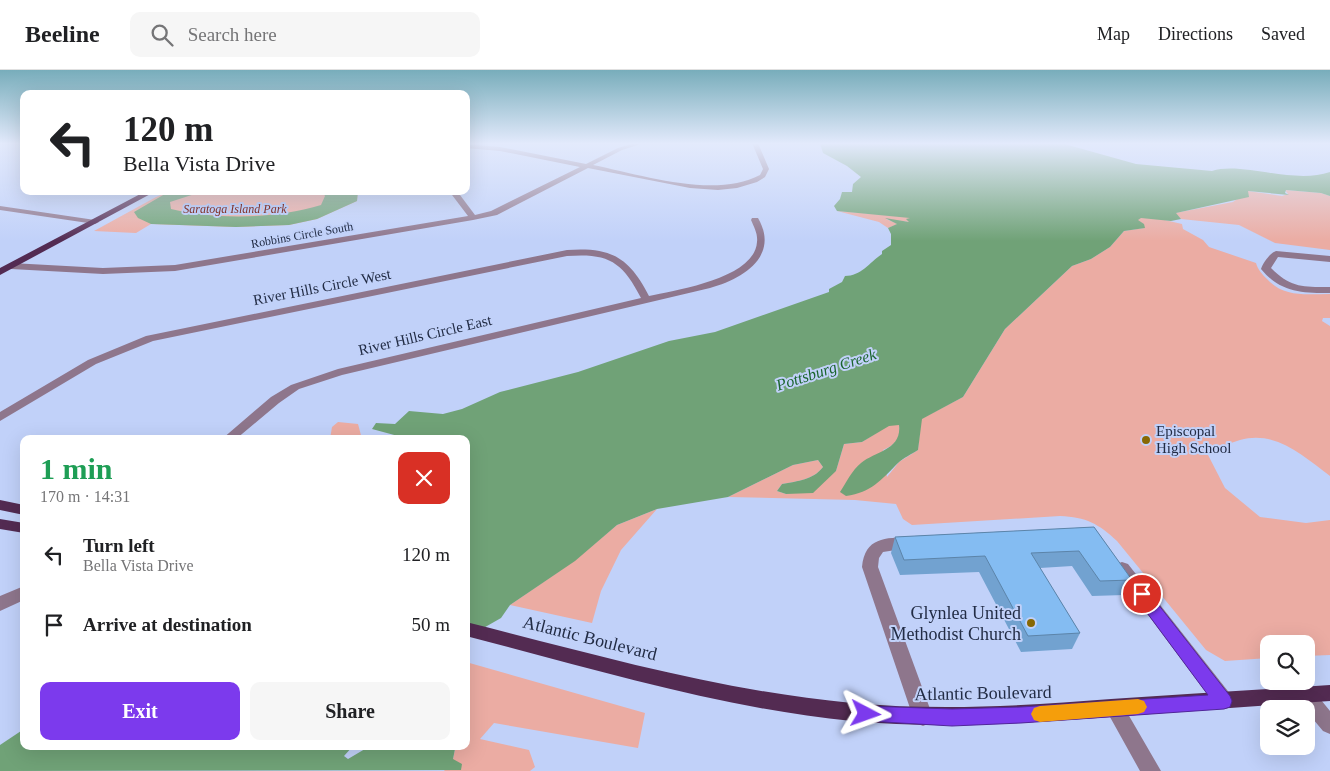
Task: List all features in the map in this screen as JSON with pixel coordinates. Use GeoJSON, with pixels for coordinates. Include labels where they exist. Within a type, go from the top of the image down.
{"type":"FeatureCollection","features":[{"type":"Feature","properties":{"kind":"main road"},"geometry":{"type":"LineString","coordinates":[[0,272],[145,195]]}},
{"type":"Feature","properties":{"kind":"main road"},"geometry":{"type":"LineString","coordinates":[[0,505],[20,509]]}},
{"type":"Feature","properties":{"kind":"main road"},"geometry":{"type":"LineString","coordinates":[[0,524],[20,527]]}},
{"type":"Feature","properties":{"kind":"main road","name":"Atlantic Boulevard"},"geometry":{"type":"LineString","coordinates":[[470,630],[637,673],[784,704],[852,712],[923,717],[1021,715],[1330,693]]}},
{"type":"Feature","properties":{"kind":"street","name":"Robbins Circle South"},"geometry":{"type":"LineString","coordinates":[[10,266],[110,271],[175,268],[473,218],[504,208],[567,176]]}},
{"type":"Feature","properties":{"kind":"street"},"geometry":{"type":"LineString","coordinates":[[639,176],[700,187],[738,186],[755,181],[762,176]]}},
{"type":"Feature","properties":{"kind":"street"},"geometry":{"type":"LineString","coordinates":[[456,195],[473,218]]}},
{"type":"Feature","properties":{"kind":"street"},"geometry":{"type":"LineString","coordinates":[[0,208],[95,222]]}},
{"type":"Feature","properties":{"kind":"street","name":"River Hills Circle East"},"geometry":{"type":"LineString","coordinates":[[233,435],[275,400],[295,388],[338,372],[710,285],[727,278],[754,262],[759,252],[762,234],[755,220]]}},
{"type":"Feature","properties":{"kind":"street","name":"River Hills Circle West"},"geometry":{"type":"LineString","coordinates":[[0,417],[92,362],[150,338],[566,253],[595,253],[613,257],[634,275],[646,299]]}},
{"type":"Feature","properties":{"kind":"street"},"geometry":{"type":"LineString","coordinates":[[1330,259],[1276,254],[1266,269],[1285,287],[1296,290],[1330,290]]}},
{"type":"Feature","properties":{"kind":"street"},"geometry":{"type":"LineString","coordinates":[[922,543],[886,544],[875,548],[870,556],[870,567],[923,717]]}},
{"type":"Feature","properties":{"kind":"street"},"geometry":{"type":"LineString","coordinates":[[1113,556],[1224,701]]}},
{"type":"Feature","properties":{"kind":"street"},"geometry":{"type":"LineString","coordinates":[[0,604],[20,594]]}},
{"type":"Feature","properties":{"kind":"street"},"geometry":{"type":"LineString","coordinates":[[1305,695],[1330,725]]}},
{"type":"Feature","properties":{"kind":"street"},"geometry":{"type":"LineString","coordinates":[[1114,708],[1151,771]]}},
{"type":"Feature","properties":{"kind":"green space"},"geometry":{"type":"Polygon","coordinates":[[[1285,190],[1321,193],[1330,196],[1330,250],[1275,243],[1239,225],[1181,219],[1175,213],[1233,202],[1248,191],[1282,196],[1288,194],[1285,190]]]}},
{"type":"Feature","properties":{"kind":"green space","name":"Saratoga Island Park"},"geometry":{"type":"Polygon","coordinates":[[[161,195],[358,195],[357,201],[317,219],[289,225],[236,227],[151,224],[136,233],[94,231],[161,195]]]}},
{"type":"Feature","properties":{"kind":"green space"},"geometry":{"type":"Polygon","coordinates":[[[837,211],[911,217],[909,222],[886,219],[898,224],[888,228],[879,222],[837,211]]]}},
{"type":"Feature","properties":{"kind":"green space","name":"Episcopal High School"},"geometry":{"type":"Polygon","coordinates":[[[1141,217],[1156,218],[1182,224],[1183,229],[1203,240],[1209,247],[1256,263],[1263,275],[1274,285],[1288,292],[1296,294],[1330,294],[1330,318],[1323,318],[1322,321],[1330,326],[1330,476],[1299,453],[1277,442],[1265,439],[1240,440],[1207,453],[1225,488],[1260,517],[1306,523],[1330,520],[1330,655],[1315,656],[1315,635],[1260,635],[1260,659],[1225,661],[1206,650],[1117,541],[1092,522],[1085,520],[1060,516],[912,525],[903,519],[896,504],[855,500],[728,497],[793,465],[818,460],[823,467],[815,475],[782,484],[777,491],[786,494],[836,471],[844,444],[862,442],[889,425],[899,425],[898,438],[891,446],[883,450],[887,477],[899,462],[918,450],[921,419],[963,397],[1005,329],[1072,266],[1091,259],[1110,247],[1124,231],[1144,228],[1137,220],[1141,217]]]}},
{"type":"Feature","properties":{"kind":"green space"},"geometry":{"type":"Polygon","coordinates":[[[338,422],[358,424],[361,435],[331,435],[332,427],[338,422]]]}},
{"type":"Feature","properties":{"kind":"green space"},"geometry":{"type":"Polygon","coordinates":[[[657,509],[621,550],[601,591],[592,623],[510,605],[574,561],[617,525],[657,509]]]}},
{"type":"Feature","properties":{"kind":"green space"},"geometry":{"type":"Polygon","coordinates":[[[470,663],[645,713],[638,748],[494,723],[480,739],[529,750],[535,767],[530,771],[444,771],[453,759],[455,750],[470,750],[470,663]]]}},
{"type":"Feature","properties":{"kind":"water","name":"Pottsburg Creek"},"geometry":{"type":"Polygon","coordinates":[[[859,176],[1330,176],[1330,196],[1321,193],[1286,190],[1285,193],[1289,195],[1248,191],[1249,197],[1176,213],[1181,219],[1171,221],[1141,218],[1138,220],[1144,224],[1145,228],[1124,231],[1110,247],[1091,259],[1072,266],[1005,329],[963,397],[922,419],[918,450],[900,461],[869,489],[846,496],[840,492],[861,463],[892,445],[899,433],[899,425],[889,426],[862,442],[844,444],[836,471],[813,493],[786,494],[777,491],[782,484],[815,475],[823,467],[818,460],[793,465],[728,497],[657,509],[617,525],[575,561],[510,605],[501,618],[470,636],[470,435],[394,435],[372,429],[376,423],[395,424],[409,411],[443,414],[462,409],[500,392],[578,372],[669,341],[715,332],[829,292],[829,289],[842,282],[845,276],[856,274],[891,245],[891,234],[888,228],[897,224],[885,218],[909,222],[906,219],[910,218],[837,211],[834,206],[840,199],[842,192],[852,192],[853,184],[861,177],[859,176]]]}},
{"type":"Feature","properties":{"kind":"water"},"geometry":{"type":"Polygon","coordinates":[[[163,195],[192,195],[170,202],[171,209],[208,215],[246,216],[303,210],[321,205],[324,195],[358,195],[357,201],[317,219],[289,225],[236,227],[151,224],[138,218],[134,212],[163,195]]]}},
{"type":"Feature","properties":{"kind":"water"},"geometry":{"type":"Polygon","coordinates":[[[20,732],[20,750],[349,750],[344,756],[348,759],[363,750],[455,750],[453,759],[462,764],[461,770],[0,771],[0,745],[20,732]]]}},
{"type":"Feature","properties":{"kind":"building"},"geometry":{"type":"Polygon","coordinates":[[[1094,527],[1132,580],[1100,581],[1079,551],[1031,553],[1080,633],[1028,636],[985,556],[904,560],[895,537],[1094,527]]]}},
{"type":"Feature","properties":{"kind":"slow traffic"},"geometry":{"type":"LineString","coordinates":[[1040,714],[1138,707]]}},
{"type":"Feature","properties":{"kind":"place","name":"Episcopal High School"},"geometry":{"type":"Point","coordinates":[1146,440]}},
{"type":"Feature","properties":{"kind":"place","name":"Glynlea United Methodist Church"},"geometry":{"type":"Point","coordinates":[1031,623]}},
{"type":"Feature","properties":{"kind":"route"},"geometry":{"type":"LineString","coordinates":[[866,714],[952,718],[1224,701],[1142,594]]}}]}
